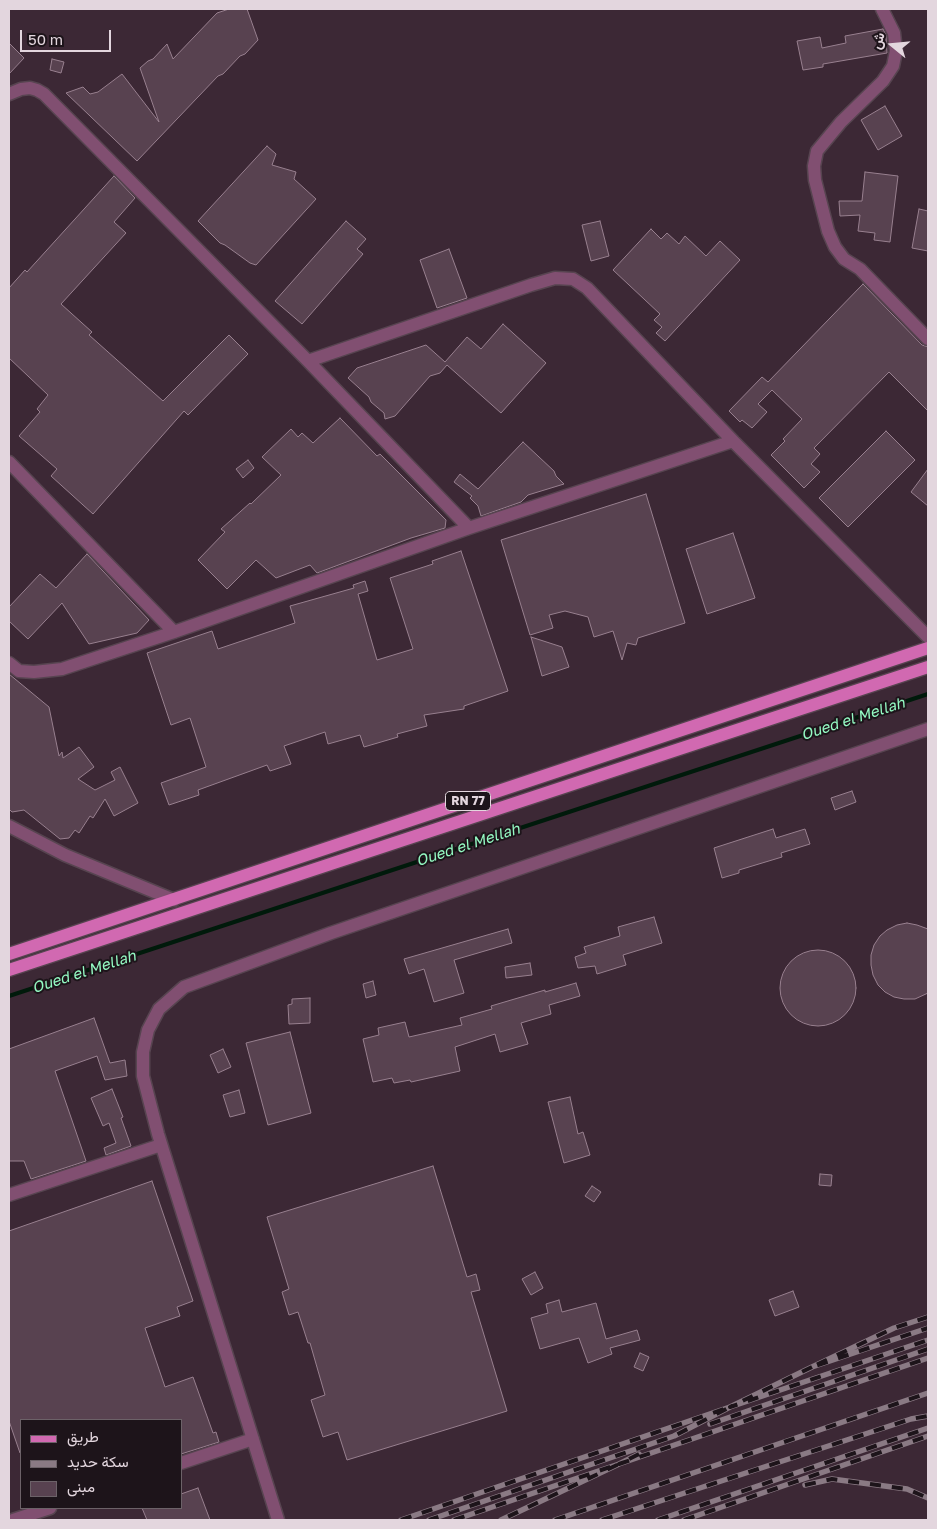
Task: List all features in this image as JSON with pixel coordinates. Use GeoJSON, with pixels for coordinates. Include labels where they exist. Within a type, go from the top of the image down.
{"type":"FeatureCollection","features":[{"type":"Feature","properties":{"kind":"main road","name":"RN 77"},"geometry":{"type":"LineString","coordinates":[[9,954],[928,648]]}},
{"type":"Feature","properties":{"kind":"main road","name":"RN 77"},"geometry":{"type":"LineString","coordinates":[[9,970],[928,667]]}},
{"type":"Feature","properties":{"kind":"street"},"geometry":{"type":"LineString","coordinates":[[882,9],[894,33],[896,51],[893,66],[883,81],[841,122],[818,151],[814,166],[815,180],[828,230],[835,247],[844,259],[860,268],[928,339]]}},
{"type":"Feature","properties":{"kind":"street"},"geometry":{"type":"LineString","coordinates":[[9,94],[21,89],[30,88],[44,94],[308,361],[469,528]]}},
{"type":"Feature","properties":{"kind":"street"},"geometry":{"type":"LineString","coordinates":[[308,361],[531,285],[555,278],[574,279],[587,288],[733,441],[928,637]]}},
{"type":"Feature","properties":{"kind":"street"},"geometry":{"type":"LineString","coordinates":[[9,663],[19,670],[34,672],[62,669],[174,632],[469,528],[733,441]]}},
{"type":"Feature","properties":{"kind":"street"},"geometry":{"type":"LineString","coordinates":[[9,462],[174,632]]}},
{"type":"Feature","properties":{"kind":"street"},"geometry":{"type":"LineString","coordinates":[[278,1520],[161,1145],[143,1076],[143,1052],[148,1030],[158,1008],[184,987],[331,933],[928,729]]}},
{"type":"Feature","properties":{"kind":"street"},"geometry":{"type":"LineString","coordinates":[[9,826],[65,855],[174,900]]}},
{"type":"Feature","properties":{"kind":"street"},"geometry":{"type":"LineString","coordinates":[[9,1195],[161,1145]]}},
{"type":"Feature","properties":{"kind":"street"},"geometry":{"type":"LineString","coordinates":[[182,1463],[252,1439]]}},
{"type":"Feature","properties":{"kind":"street"},"geometry":{"type":"LineString","coordinates":[[13,1520],[47,1509]]}},
{"type":"Feature","properties":{"kind":"building"},"geometry":{"type":"Polygon","coordinates":[[[229,9],[247,9],[258,40],[223,74],[218,76],[137,161],[66,93],[83,87],[90,94],[98,92],[122,74],[159,122],[140,68],[153,59],[167,44],[173,59],[217,13],[229,9]]]}},
{"type":"Feature","properties":{"kind":"building"},"geometry":{"type":"Polygon","coordinates":[[[883,29],[886,35],[887,53],[823,64],[823,67],[803,70],[797,41],[820,37],[822,48],[846,43],[845,36],[883,29]]]}},
{"type":"Feature","properties":{"kind":"building"},"geometry":{"type":"Polygon","coordinates":[[[9,43],[24,58],[9,74],[9,43]]]}},
{"type":"Feature","properties":{"kind":"building"},"geometry":{"type":"Polygon","coordinates":[[[52,59],[64,62],[61,73],[50,70],[52,59]]]}},
{"type":"Feature","properties":{"kind":"building"},"geometry":{"type":"Polygon","coordinates":[[[885,106],[902,136],[878,150],[861,120],[885,106]]]}},
{"type":"Feature","properties":{"kind":"building"},"geometry":{"type":"Polygon","coordinates":[[[267,146],[276,154],[272,165],[296,172],[294,179],[316,199],[256,265],[220,243],[198,221],[267,146]]]}},
{"type":"Feature","properties":{"kind":"building"},"geometry":{"type":"Polygon","coordinates":[[[865,172],[898,176],[890,242],[874,240],[875,233],[858,231],[860,215],[840,216],[839,201],[862,201],[865,172]]]}},
{"type":"Feature","properties":{"kind":"building"},"geometry":{"type":"Polygon","coordinates":[[[114,176],[135,198],[114,222],[126,233],[61,304],[92,332],[89,335],[163,401],[229,335],[248,354],[188,415],[184,411],[93,514],[51,476],[57,469],[19,436],[40,412],[37,409],[48,395],[9,358],[9,288],[25,270],[27,272],[114,176]]]}},
{"type":"Feature","properties":{"kind":"building"},"geometry":{"type":"Polygon","coordinates":[[[919,209],[928,211],[928,251],[912,248],[919,209]]]}},
{"type":"Feature","properties":{"kind":"building"},"geometry":{"type":"Polygon","coordinates":[[[346,221],[366,239],[357,249],[363,254],[302,324],[275,301],[346,221]]]}},
{"type":"Feature","properties":{"kind":"building"},"geometry":{"type":"Polygon","coordinates":[[[600,221],[609,256],[591,261],[582,225],[600,221]]]}},
{"type":"Feature","properties":{"kind":"building"},"geometry":{"type":"Polygon","coordinates":[[[651,229],[661,239],[667,233],[679,244],[685,236],[706,256],[720,241],[740,260],[665,341],[656,333],[662,327],[654,320],[660,314],[613,270],[651,229]]]}},
{"type":"Feature","properties":{"kind":"building"},"geometry":{"type":"Polygon","coordinates":[[[449,249],[467,298],[437,308],[420,260],[449,249]]]}},
{"type":"Feature","properties":{"kind":"building"},"geometry":{"type":"Polygon","coordinates":[[[863,284],[922,345],[928,347],[928,411],[889,372],[814,448],[820,454],[811,464],[820,472],[804,488],[771,455],[802,419],[772,390],[758,404],[767,412],[752,428],[742,420],[740,422],[729,411],[762,377],[768,382],[863,284]]]}},
{"type":"Feature","properties":{"kind":"building"},"geometry":{"type":"Polygon","coordinates":[[[503,324],[546,363],[501,413],[447,365],[440,373],[430,376],[395,416],[385,419],[384,413],[348,378],[357,368],[426,345],[445,362],[467,337],[481,349],[503,324]]]}},
{"type":"Feature","properties":{"kind":"building"},"geometry":{"type":"Polygon","coordinates":[[[340,418],[377,456],[380,454],[446,520],[445,528],[411,538],[317,573],[310,565],[276,578],[256,560],[227,589],[198,560],[225,532],[221,529],[281,475],[262,457],[291,429],[298,437],[302,433],[313,443],[340,418]]]}},
{"type":"Feature","properties":{"kind":"building"},"geometry":{"type":"Polygon","coordinates":[[[886,431],[915,460],[848,527],[819,498],[886,431]]]}},
{"type":"Feature","properties":{"kind":"building"},"geometry":{"type":"Polygon","coordinates":[[[523,442],[554,471],[564,484],[528,495],[521,502],[481,516],[478,506],[470,498],[472,496],[454,482],[460,474],[478,489],[523,442]]]}},
{"type":"Feature","properties":{"kind":"building"},"geometry":{"type":"Polygon","coordinates":[[[248,460],[254,468],[243,478],[236,469],[248,460]]]}},
{"type":"Feature","properties":{"kind":"building"},"geometry":{"type":"Polygon","coordinates":[[[928,469],[928,506],[911,492],[928,469]]]}},
{"type":"Feature","properties":{"kind":"building"},"geometry":{"type":"Polygon","coordinates":[[[646,494],[685,623],[638,638],[636,645],[627,643],[622,660],[613,631],[594,637],[588,617],[565,611],[549,615],[553,628],[530,635],[501,540],[646,494]]]}},
{"type":"Feature","properties":{"kind":"building"},"geometry":{"type":"Polygon","coordinates":[[[733,533],[755,598],[707,614],[686,549],[733,533]]]}},
{"type":"Feature","properties":{"kind":"building"},"geometry":{"type":"Polygon","coordinates":[[[461,551],[508,691],[464,706],[464,709],[424,715],[427,726],[397,734],[398,737],[364,747],[360,735],[328,744],[325,732],[284,746],[291,764],[270,771],[267,765],[198,790],[199,795],[169,805],[161,783],[206,767],[190,718],[171,725],[147,653],[212,631],[218,649],[295,623],[290,606],[354,588],[353,585],[365,581],[368,591],[358,594],[377,660],[413,649],[390,578],[433,564],[432,561],[461,551]]]}},
{"type":"Feature","properties":{"kind":"building"},"geometry":{"type":"Polygon","coordinates":[[[87,554],[149,620],[137,633],[89,644],[62,603],[28,639],[9,621],[9,607],[40,574],[56,588],[87,554]]]}},
{"type":"Feature","properties":{"kind":"building"},"geometry":{"type":"Polygon","coordinates":[[[531,637],[562,647],[569,667],[542,676],[531,637]]]}},
{"type":"Feature","properties":{"kind":"building"},"geometry":{"type":"Polygon","coordinates":[[[9,674],[49,707],[59,756],[62,752],[63,758],[79,747],[94,767],[78,779],[95,790],[115,780],[111,772],[120,767],[138,803],[114,816],[105,799],[93,818],[90,816],[79,833],[75,830],[69,838],[60,839],[24,810],[12,812],[9,809],[9,674]]]}},
{"type":"Feature","properties":{"kind":"building"},"geometry":{"type":"Polygon","coordinates":[[[852,791],[856,802],[835,810],[831,798],[852,791]]]}},
{"type":"Feature","properties":{"kind":"building"},"geometry":{"type":"Polygon","coordinates":[[[773,829],[776,838],[805,829],[810,844],[781,853],[782,857],[739,870],[739,873],[722,878],[714,848],[773,829]]]}},
{"type":"Feature","properties":{"kind":"building"},"geometry":{"type":"Polygon","coordinates":[[[654,917],[662,943],[623,955],[626,965],[597,974],[595,966],[578,968],[575,957],[586,953],[584,947],[620,936],[618,927],[654,917]]]}},
{"type":"Feature","properties":{"kind":"building"},"geometry":{"type":"Polygon","coordinates":[[[907,923],[928,929],[928,993],[915,999],[894,997],[885,992],[878,985],[871,965],[874,945],[880,936],[897,925],[907,923]]]}},
{"type":"Feature","properties":{"kind":"building"},"geometry":{"type":"Polygon","coordinates":[[[508,929],[512,943],[454,960],[464,993],[434,1002],[424,969],[409,974],[404,959],[508,929]]]}},
{"type":"Feature","properties":{"kind":"building"},"geometry":{"type":"Polygon","coordinates":[[[818,950],[832,953],[845,961],[853,974],[856,988],[853,1002],[845,1015],[832,1023],[818,1026],[804,1023],[791,1015],[783,1002],[780,988],[783,974],[791,961],[804,953],[818,950]]]}},
{"type":"Feature","properties":{"kind":"building"},"geometry":{"type":"Polygon","coordinates":[[[530,963],[532,975],[506,978],[505,967],[530,963]]]}},
{"type":"Feature","properties":{"kind":"building"},"geometry":{"type":"Polygon","coordinates":[[[373,981],[376,995],[366,998],[363,984],[373,981]]]}},
{"type":"Feature","properties":{"kind":"building"},"geometry":{"type":"Polygon","coordinates":[[[576,983],[580,996],[549,1005],[551,1014],[521,1023],[528,1044],[500,1052],[495,1034],[455,1047],[460,1071],[411,1082],[410,1080],[394,1083],[392,1078],[373,1082],[363,1039],[379,1035],[378,1028],[405,1022],[409,1037],[462,1025],[460,1018],[492,1009],[491,1006],[576,983]]]}},
{"type":"Feature","properties":{"kind":"building"},"geometry":{"type":"Polygon","coordinates":[[[310,998],[310,1023],[289,1024],[288,1005],[292,1004],[292,999],[310,998]]]}},
{"type":"Feature","properties":{"kind":"building"},"geometry":{"type":"Polygon","coordinates":[[[94,1018],[110,1063],[125,1060],[127,1076],[105,1080],[97,1056],[55,1071],[86,1161],[31,1179],[24,1161],[9,1161],[9,1049],[94,1018]]]}},
{"type":"Feature","properties":{"kind":"building"},"geometry":{"type":"Polygon","coordinates":[[[290,1032],[311,1113],[268,1125],[246,1043],[290,1032]]]}},
{"type":"Feature","properties":{"kind":"building"},"geometry":{"type":"Polygon","coordinates":[[[223,1049],[231,1067],[218,1073],[210,1055],[223,1049]]]}},
{"type":"Feature","properties":{"kind":"building"},"geometry":{"type":"Polygon","coordinates":[[[112,1089],[123,1117],[121,1118],[131,1146],[106,1155],[104,1148],[116,1143],[109,1123],[103,1126],[91,1098],[112,1089]]]}},
{"type":"Feature","properties":{"kind":"building"},"geometry":{"type":"Polygon","coordinates":[[[239,1090],[245,1113],[230,1117],[223,1095],[239,1090]]]}},
{"type":"Feature","properties":{"kind":"building"},"geometry":{"type":"Polygon","coordinates":[[[570,1097],[578,1134],[583,1132],[590,1155],[564,1163],[548,1102],[570,1097]]]}},
{"type":"Feature","properties":{"kind":"building"},"geometry":{"type":"Polygon","coordinates":[[[433,1166],[467,1277],[476,1274],[480,1290],[471,1292],[507,1411],[347,1460],[338,1432],[323,1437],[311,1400],[325,1395],[310,1343],[308,1343],[298,1312],[289,1315],[282,1292],[289,1289],[267,1217],[433,1166]]]}},
{"type":"Feature","properties":{"kind":"building"},"geometry":{"type":"Polygon","coordinates":[[[820,1174],[832,1175],[831,1186],[819,1185],[820,1174]]]}},
{"type":"Feature","properties":{"kind":"building"},"geometry":{"type":"Polygon","coordinates":[[[152,1181],[193,1301],[177,1307],[180,1316],[145,1328],[165,1387],[193,1377],[213,1433],[216,1432],[219,1442],[182,1454],[182,1419],[20,1419],[20,1453],[9,1421],[9,1231],[152,1181]]]}},
{"type":"Feature","properties":{"kind":"building"},"geometry":{"type":"Polygon","coordinates":[[[592,1186],[601,1192],[594,1202],[585,1196],[592,1186]]]}},
{"type":"Feature","properties":{"kind":"building"},"geometry":{"type":"Polygon","coordinates":[[[535,1272],[543,1288],[531,1295],[522,1279],[535,1272]]]}},
{"type":"Feature","properties":{"kind":"building"},"geometry":{"type":"Polygon","coordinates":[[[793,1291],[799,1307],[775,1316],[769,1300],[793,1291]]]}},
{"type":"Feature","properties":{"kind":"building"},"geometry":{"type":"Polygon","coordinates":[[[559,1300],[562,1312],[596,1303],[606,1339],[637,1330],[640,1340],[610,1348],[612,1354],[588,1363],[579,1338],[540,1349],[531,1318],[548,1313],[546,1304],[559,1300]]]}},
{"type":"Feature","properties":{"kind":"building"},"geometry":{"type":"Polygon","coordinates":[[[640,1353],[649,1357],[643,1371],[634,1367],[640,1353]]]}},
{"type":"Feature","properties":{"kind":"building"},"geometry":{"type":"Polygon","coordinates":[[[198,1488],[210,1520],[147,1520],[142,1509],[182,1509],[182,1494],[198,1488]]]}},
{"type":"Feature","properties":{"kind":"waterway","name":"Oued el Mellah"},"geometry":{"type":"LineString","coordinates":[[9,996],[928,694]]}},
{"type":"Feature","properties":{"kind":"railway"},"geometry":{"type":"LineString","coordinates":[[928,1317],[894,1328],[812,1367],[928,1328]]}},
{"type":"Feature","properties":{"kind":"railway"},"geometry":{"type":"LineString","coordinates":[[812,1367],[730,1407],[928,1340]]}},
{"type":"Feature","properties":{"kind":"railway"},"geometry":{"type":"LineString","coordinates":[[710,1424],[928,1349]]}},
{"type":"Feature","properties":{"kind":"railway"},"geometry":{"type":"LineString","coordinates":[[639,1454],[619,1464],[928,1358]]}},
{"type":"Feature","properties":{"kind":"railway"},"geometry":{"type":"LineString","coordinates":[[555,1520],[928,1393]]}},
{"type":"Feature","properties":{"kind":"railway"},"geometry":{"type":"LineString","coordinates":[[401,1520],[730,1407],[674,1436],[429,1520]]}},
{"type":"Feature","properties":{"kind":"railway"},"geometry":{"type":"LineString","coordinates":[[602,1520],[911,1419],[928,1416]]}},
{"type":"Feature","properties":{"kind":"railway"},"geometry":{"type":"LineString","coordinates":[[658,1520],[928,1428]]}},
{"type":"Feature","properties":{"kind":"railway"},"geometry":{"type":"LineString","coordinates":[[684,1520],[928,1436]]}},
{"type":"Feature","properties":{"kind":"railway"},"geometry":{"type":"LineString","coordinates":[[454,1520],[619,1464],[501,1520]]}},
{"type":"Feature","properties":{"kind":"railway"},"geometry":{"type":"LineString","coordinates":[[805,1485],[832,1479],[907,1489],[928,1498]]}}]}
